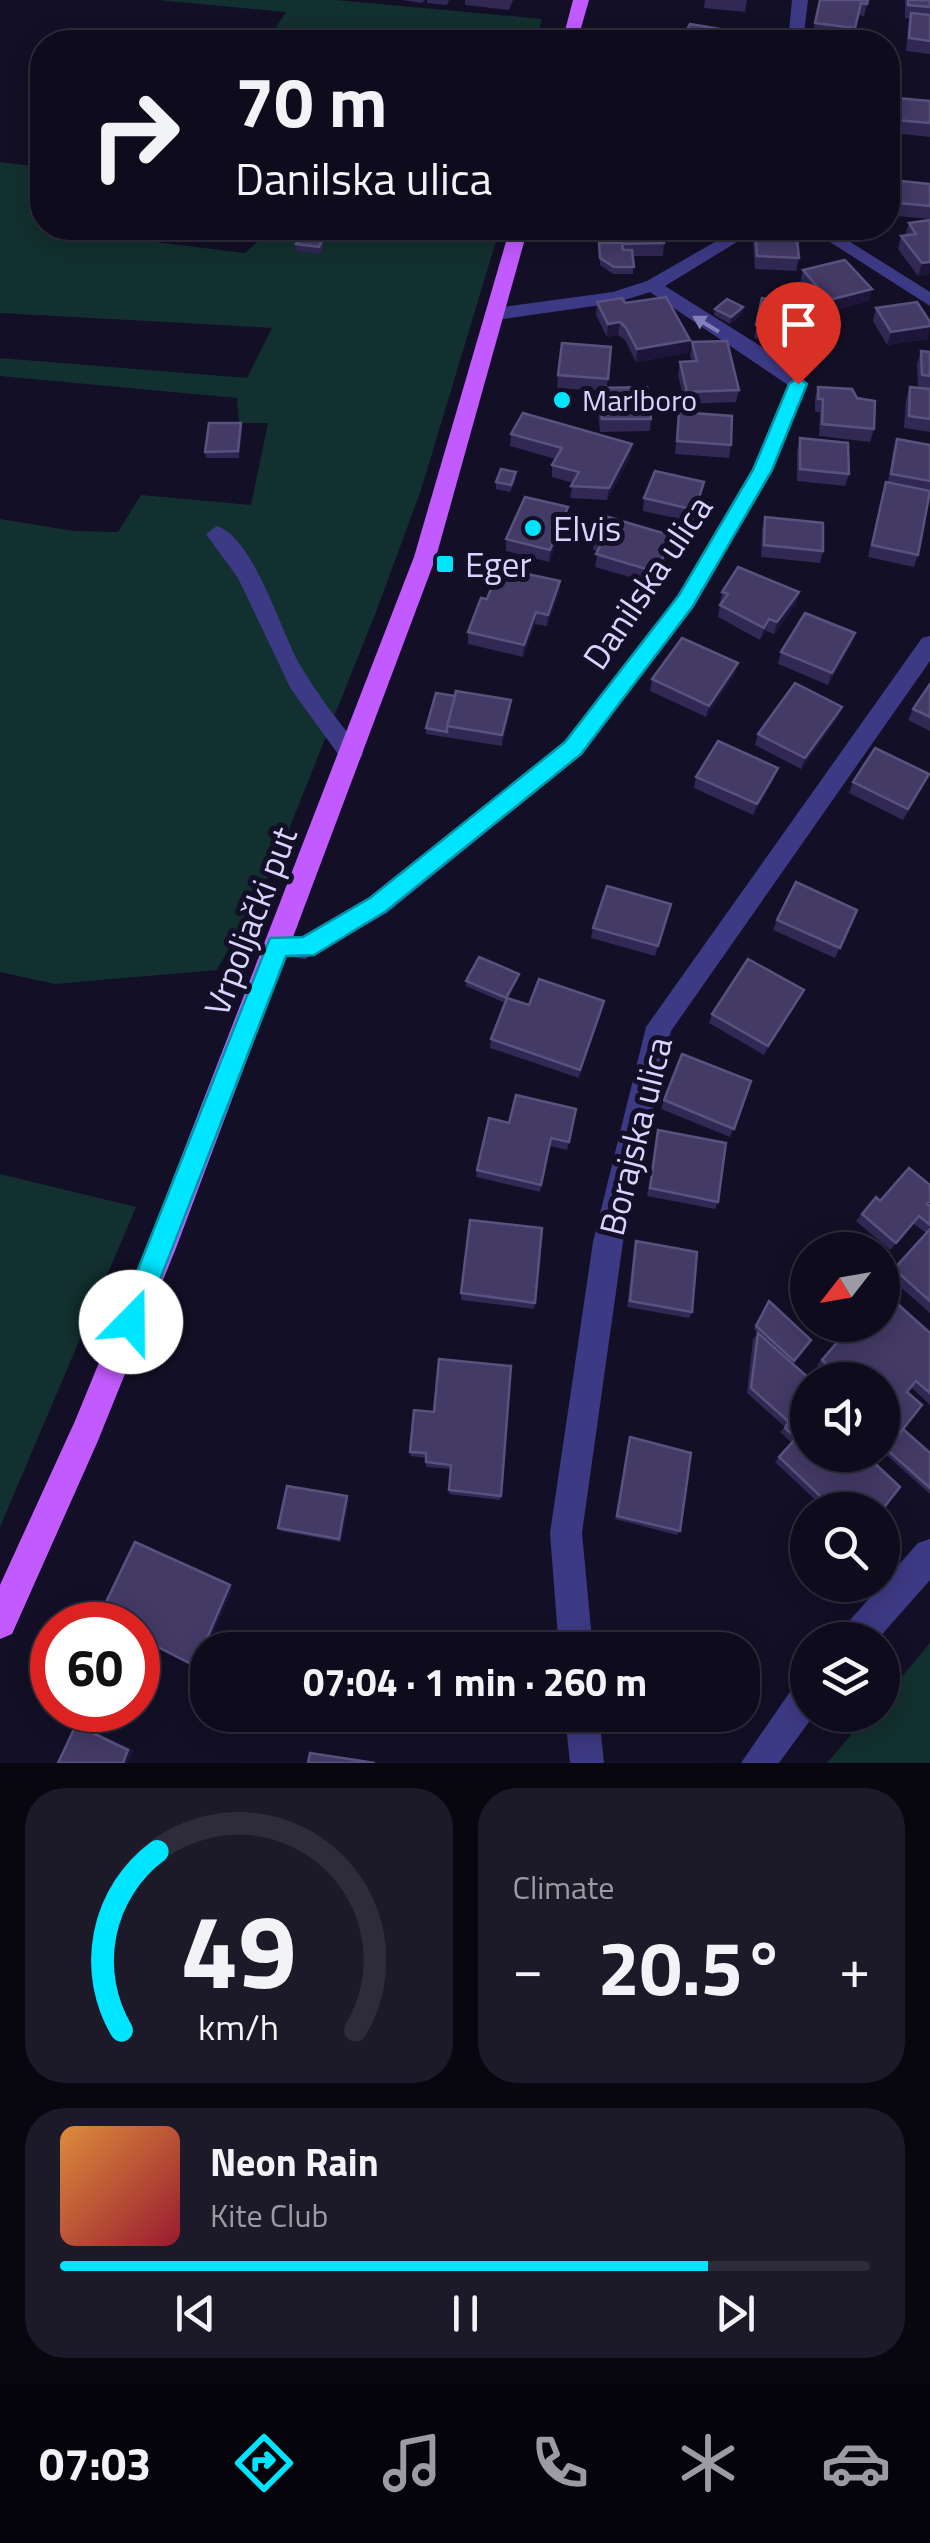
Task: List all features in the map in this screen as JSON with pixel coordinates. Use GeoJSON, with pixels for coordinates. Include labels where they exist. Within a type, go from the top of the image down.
{"type":"FeatureCollection","features":[{"type":"Feature","properties":{"kind":"main road"},"geometry":{"type":"LineString","coordinates":[[572,30],[581,0]]}},
{"type":"Feature","properties":{"kind":"main road","name":"Vrpoljački put"},"geometry":{"type":"LineString","coordinates":[[0,1622],[86,1432],[425,558],[516,240]]}},
{"type":"Feature","properties":{"kind":"street"},"geometry":{"type":"LineString","coordinates":[[797,30],[800,0]]}},
{"type":"Feature","properties":{"kind":"street"},"geometry":{"type":"LineString","coordinates":[[496,314],[615,297],[653,285],[730,240]]}},
{"type":"Feature","properties":{"kind":"street"},"geometry":{"type":"LineString","coordinates":[[836,240],[930,300]]}},
{"type":"Feature","properties":{"kind":"street","name":"Danilska ulica"},"geometry":{"type":"LineString","coordinates":[[278,945],[306,948],[378,904],[573,748],[686,600],[762,470],[798,384],[778,366],[678,307],[653,285]]}},
{"type":"Feature","properties":{"kind":"street"},"geometry":{"type":"LineString","coordinates":[[217,534],[242,559],[282,655],[312,704],[351,754]]}},
{"type":"Feature","properties":{"kind":"street","name":"Borajska ulica"},"geometry":{"type":"LineString","coordinates":[[574,1632],[566,1532],[608,1242],[659,1027],[930,644]]}},
{"type":"Feature","properties":{"kind":"street"},"geometry":{"type":"LineString","coordinates":[[871,1622],[930,1555]]}},
{"type":"Feature","properties":{"kind":"street"},"geometry":{"type":"LineString","coordinates":[[758,1763],[790,1719]]}},
{"type":"Feature","properties":{"kind":"street"},"geometry":{"type":"LineString","coordinates":[[584,1732],[587,1763]]}},
{"type":"Feature","properties":{"kind":"green space"},"geometry":{"type":"Polygon","coordinates":[[[157,0],[336,0],[542,19],[539,30],[275,30],[286,12],[157,0]]]}},
{"type":"Feature","properties":{"kind":"green space"},"geometry":{"type":"Polygon","coordinates":[[[0,162],[30,166],[30,240],[139,240],[245,253],[260,240],[496,240],[421,490],[376,612],[275,864],[217,970],[55,984],[0,972],[0,519],[74,531],[118,532],[141,495],[251,505],[268,423],[239,423],[237,398],[0,376],[0,358],[247,378],[272,328],[0,313],[0,162]]]}},
{"type":"Feature","properties":{"kind":"green space"},"geometry":{"type":"Polygon","coordinates":[[[0,1174],[136,1207],[0,1527],[0,1174]]]}},
{"type":"Feature","properties":{"kind":"green space"},"geometry":{"type":"Polygon","coordinates":[[[930,1643],[930,1763],[827,1763],[853,1732],[900,1732],[900,1679],[930,1643]]]}},
{"type":"Feature","properties":{"kind":"building"},"geometry":{"type":"Polygon","coordinates":[[[820,0],[868,0],[867,4],[861,3],[855,28],[815,23],[820,0]]]}},
{"type":"Feature","properties":{"kind":"building"},"geometry":{"type":"Polygon","coordinates":[[[908,0],[930,0],[930,7],[908,5],[908,0]]]}},
{"type":"Feature","properties":{"kind":"building"},"geometry":{"type":"Polygon","coordinates":[[[911,13],[930,15],[930,41],[909,38],[911,13]]]}},
{"type":"Feature","properties":{"kind":"building"},"geometry":{"type":"Polygon","coordinates":[[[690,24],[726,30],[687,30],[690,24]]]}},
{"type":"Feature","properties":{"kind":"building"},"geometry":{"type":"Polygon","coordinates":[[[900,98],[930,101],[930,123],[900,120],[900,98]]]}},
{"type":"Feature","properties":{"kind":"building"},"geometry":{"type":"Polygon","coordinates":[[[901,181],[930,184],[930,206],[900,203],[901,181]]]}},
{"type":"Feature","properties":{"kind":"building"},"geometry":{"type":"Polygon","coordinates":[[[930,220],[930,262],[922,263],[901,236],[916,234],[909,223],[930,220]]]}},
{"type":"Feature","properties":{"kind":"building"},"geometry":{"type":"Polygon","coordinates":[[[298,240],[322,240],[319,247],[296,244],[298,240]]]}},
{"type":"Feature","properties":{"kind":"building"},"geometry":{"type":"Polygon","coordinates":[[[622,240],[664,243],[623,244],[622,240]]]}},
{"type":"Feature","properties":{"kind":"building"},"geometry":{"type":"Polygon","coordinates":[[[756,240],[797,240],[799,258],[757,256],[756,240]]]}},
{"type":"Feature","properties":{"kind":"building"},"geometry":{"type":"Polygon","coordinates":[[[599,243],[622,243],[623,250],[632,250],[634,267],[614,267],[600,258],[599,243]]]}},
{"type":"Feature","properties":{"kind":"building"},"geometry":{"type":"Polygon","coordinates":[[[845,260],[872,289],[829,300],[803,270],[845,260]]]}},
{"type":"Feature","properties":{"kind":"building"},"geometry":{"type":"Polygon","coordinates":[[[666,297],[690,340],[637,349],[620,322],[608,324],[597,302],[622,298],[625,303],[666,297]]]}},
{"type":"Feature","properties":{"kind":"building"},"geometry":{"type":"Polygon","coordinates":[[[762,298],[812,305],[807,333],[756,325],[762,298]]]}},
{"type":"Feature","properties":{"kind":"building"},"geometry":{"type":"Polygon","coordinates":[[[727,299],[743,307],[731,317],[715,309],[727,299]]]}},
{"type":"Feature","properties":{"kind":"building"},"geometry":{"type":"Polygon","coordinates":[[[917,302],[930,326],[891,332],[876,308],[917,302]]]}},
{"type":"Feature","properties":{"kind":"building"},"geometry":{"type":"Polygon","coordinates":[[[727,341],[739,390],[687,392],[680,362],[697,361],[692,342],[727,341]]]}},
{"type":"Feature","properties":{"kind":"building"},"geometry":{"type":"Polygon","coordinates":[[[562,343],[611,347],[608,379],[558,375],[562,343]]]}},
{"type":"Feature","properties":{"kind":"building"},"geometry":{"type":"Polygon","coordinates":[[[921,351],[930,352],[930,376],[922,375],[921,351]]]}},
{"type":"Feature","properties":{"kind":"building"},"geometry":{"type":"Polygon","coordinates":[[[647,387],[651,419],[602,419],[598,388],[647,387]]]}},
{"type":"Feature","properties":{"kind":"building"},"geometry":{"type":"Polygon","coordinates":[[[818,387],[852,389],[857,398],[875,401],[874,429],[822,424],[823,399],[818,399],[818,387]]]}},
{"type":"Feature","properties":{"kind":"building"},"geometry":{"type":"Polygon","coordinates":[[[910,387],[930,389],[930,419],[909,416],[910,387]]]}},
{"type":"Feature","properties":{"kind":"building"},"geometry":{"type":"Polygon","coordinates":[[[679,412],[732,416],[731,445],[677,441],[679,412]]]}},
{"type":"Feature","properties":{"kind":"building"},"geometry":{"type":"Polygon","coordinates":[[[523,413],[632,444],[609,488],[571,486],[579,472],[552,465],[562,448],[511,434],[523,413]]]}},
{"type":"Feature","properties":{"kind":"building"},"geometry":{"type":"Polygon","coordinates":[[[209,423],[241,423],[238,451],[205,452],[209,423]]]}},
{"type":"Feature","properties":{"kind":"building"},"geometry":{"type":"Polygon","coordinates":[[[800,438],[848,443],[849,474],[800,469],[800,438]]]}},
{"type":"Feature","properties":{"kind":"building"},"geometry":{"type":"Polygon","coordinates":[[[897,439],[930,445],[930,481],[891,474],[897,439]]]}},
{"type":"Feature","properties":{"kind":"building"},"geometry":{"type":"Polygon","coordinates":[[[501,469],[516,472],[511,485],[496,482],[501,469]]]}},
{"type":"Feature","properties":{"kind":"building"},"geometry":{"type":"Polygon","coordinates":[[[655,471],[704,482],[695,510],[644,498],[655,471]]]}},
{"type":"Feature","properties":{"kind":"building"},"geometry":{"type":"Polygon","coordinates":[[[886,482],[930,491],[918,555],[872,545],[886,482]]]}},
{"type":"Feature","properties":{"kind":"building"},"geometry":{"type":"Polygon","coordinates":[[[525,497],[568,507],[550,550],[506,539],[525,497]]]}},
{"type":"Feature","properties":{"kind":"building"},"geometry":{"type":"Polygon","coordinates":[[[605,516],[673,536],[656,572],[596,554],[603,540],[594,538],[605,516]]]}},
{"type":"Feature","properties":{"kind":"building"},"geometry":{"type":"Polygon","coordinates":[[[765,517],[823,523],[823,551],[764,545],[765,517]]]}},
{"type":"Feature","properties":{"kind":"building"},"geometry":{"type":"Polygon","coordinates":[[[738,567],[799,592],[777,622],[769,619],[764,628],[720,605],[728,594],[722,592],[738,567]]]}},
{"type":"Feature","properties":{"kind":"building"},"geometry":{"type":"Polygon","coordinates":[[[508,570],[560,581],[548,615],[536,612],[524,645],[468,632],[481,598],[487,599],[496,576],[505,578],[508,570]]]}},
{"type":"Feature","properties":{"kind":"building"},"geometry":{"type":"Polygon","coordinates":[[[805,613],[855,633],[832,673],[781,652],[805,613]]]}},
{"type":"Feature","properties":{"kind":"building"},"geometry":{"type":"Polygon","coordinates":[[[682,638],[738,663],[709,706],[652,679],[682,638]]]}},
{"type":"Feature","properties":{"kind":"building"},"geometry":{"type":"Polygon","coordinates":[[[795,683],[842,707],[805,758],[758,734],[795,683]]]}},
{"type":"Feature","properties":{"kind":"building"},"geometry":{"type":"Polygon","coordinates":[[[930,684],[930,717],[913,709],[930,684]]]}},
{"type":"Feature","properties":{"kind":"building"},"geometry":{"type":"Polygon","coordinates":[[[456,691],[511,700],[502,735],[447,726],[456,691]]]}},
{"type":"Feature","properties":{"kind":"building"},"geometry":{"type":"Polygon","coordinates":[[[436,693],[455,696],[447,732],[426,728],[436,693]]]}},
{"type":"Feature","properties":{"kind":"building"},"geometry":{"type":"Polygon","coordinates":[[[718,741],[778,768],[757,804],[696,777],[718,741]]]}},
{"type":"Feature","properties":{"kind":"building"},"geometry":{"type":"Polygon","coordinates":[[[875,748],[929,774],[908,809],[853,782],[875,748]]]}},
{"type":"Feature","properties":{"kind":"building"},"geometry":{"type":"Polygon","coordinates":[[[796,882],[857,910],[840,948],[777,920],[796,882]]]}},
{"type":"Feature","properties":{"kind":"building"},"geometry":{"type":"Polygon","coordinates":[[[607,886],[671,904],[658,946],[593,928],[607,886]]]}},
{"type":"Feature","properties":{"kind":"building"},"geometry":{"type":"Polygon","coordinates":[[[479,957],[519,974],[506,998],[466,981],[479,957]]]}},
{"type":"Feature","properties":{"kind":"building"},"geometry":{"type":"Polygon","coordinates":[[[748,959],[804,990],[768,1046],[712,1014],[748,959]]]}},
{"type":"Feature","properties":{"kind":"building"},"geometry":{"type":"Polygon","coordinates":[[[539,979],[604,1001],[580,1070],[491,1039],[507,998],[529,1005],[539,979]]]}},
{"type":"Feature","properties":{"kind":"building"},"geometry":{"type":"Polygon","coordinates":[[[682,1054],[751,1081],[734,1129],[664,1100],[682,1054]]]}},
{"type":"Feature","properties":{"kind":"building"},"geometry":{"type":"Polygon","coordinates":[[[516,1095],[576,1109],[569,1142],[551,1138],[541,1185],[477,1170],[489,1118],[509,1123],[516,1095]]]}},
{"type":"Feature","properties":{"kind":"building"},"geometry":{"type":"Polygon","coordinates":[[[658,1130],[726,1143],[718,1202],[650,1188],[658,1130]]]}},
{"type":"Feature","properties":{"kind":"building"},"geometry":{"type":"Polygon","coordinates":[[[909,1168],[930,1185],[930,1225],[919,1216],[900,1238],[900,1232],[883,1232],[862,1214],[876,1197],[880,1201],[909,1168]]]}},
{"type":"Feature","properties":{"kind":"building"},"geometry":{"type":"Polygon","coordinates":[[[470,1220],[542,1228],[535,1303],[461,1293],[470,1220]]]}},
{"type":"Feature","properties":{"kind":"building"},"geometry":{"type":"Polygon","coordinates":[[[930,1229],[930,1301],[900,1274],[900,1262],[930,1229]]]}},
{"type":"Feature","properties":{"kind":"building"},"geometry":{"type":"Polygon","coordinates":[[[636,1241],[697,1252],[692,1312],[630,1301],[636,1241]]]}},
{"type":"Feature","properties":{"kind":"building"},"geometry":{"type":"Polygon","coordinates":[[[769,1301],[790,1320],[790,1342],[809,1342],[794,1361],[756,1326],[769,1301]]]}},
{"type":"Feature","properties":{"kind":"building"},"geometry":{"type":"Polygon","coordinates":[[[900,1306],[930,1333],[930,1393],[916,1381],[907,1392],[922,1405],[900,1433],[900,1362],[822,1360],[837,1342],[900,1342],[900,1306]]]}},
{"type":"Feature","properties":{"kind":"building"},"geometry":{"type":"Polygon","coordinates":[[[758,1333],[791,1362],[790,1433],[785,1428],[789,1422],[751,1388],[758,1333]]]}},
{"type":"Feature","properties":{"kind":"building"},"geometry":{"type":"Polygon","coordinates":[[[439,1359],[511,1366],[501,1496],[449,1490],[451,1465],[426,1462],[426,1453],[410,1452],[414,1410],[434,1412],[439,1359]]]}},
{"type":"Feature","properties":{"kind":"building"},"geometry":{"type":"Polygon","coordinates":[[[903,1429],[930,1453],[930,1488],[900,1461],[903,1429]]]}},
{"type":"Feature","properties":{"kind":"building"},"geometry":{"type":"Polygon","coordinates":[[[630,1437],[691,1453],[680,1531],[617,1516],[630,1437]]]}},
{"type":"Feature","properties":{"kind":"building"},"geometry":{"type":"Polygon","coordinates":[[[790,1445],[790,1467],[779,1457],[790,1445]]]}},
{"type":"Feature","properties":{"kind":"building"},"geometry":{"type":"Polygon","coordinates":[[[795,1472],[884,1472],[900,1487],[896,1492],[816,1492],[795,1472]]]}},
{"type":"Feature","properties":{"kind":"building"},"geometry":{"type":"Polygon","coordinates":[[[287,1486],[347,1496],[339,1539],[278,1528],[287,1486]]]}},
{"type":"Feature","properties":{"kind":"building"},"geometry":{"type":"Polygon","coordinates":[[[135,1542],[230,1585],[210,1632],[190,1632],[190,1663],[160,1648],[160,1602],[106,1602],[135,1542]]]}},
{"type":"Feature","properties":{"kind":"building"},"geometry":{"type":"Polygon","coordinates":[[[73,1732],[91,1732],[128,1750],[123,1763],[58,1763],[73,1732]]]}},
{"type":"Feature","properties":{"kind":"building"},"geometry":{"type":"Polygon","coordinates":[[[310,1753],[375,1763],[308,1763],[310,1753]]]}},
{"type":"Feature","properties":{"kind":"place","name":"Marlboro"},"geometry":{"type":"Point","coordinates":[562,400]}},
{"type":"Feature","properties":{"kind":"place","name":"Elvis"},"geometry":{"type":"Point","coordinates":[533,528]}},
{"type":"Feature","properties":{"kind":"place","name":"Eger"},"geometry":{"type":"Point","coordinates":[445,564]}},
{"type":"Feature","properties":{"kind":"route"},"geometry":{"type":"LineString","coordinates":[[131,1322],[278,945],[306,948],[325,940],[378,904],[573,748],[686,600],[762,470],[798,384]]}}]}
